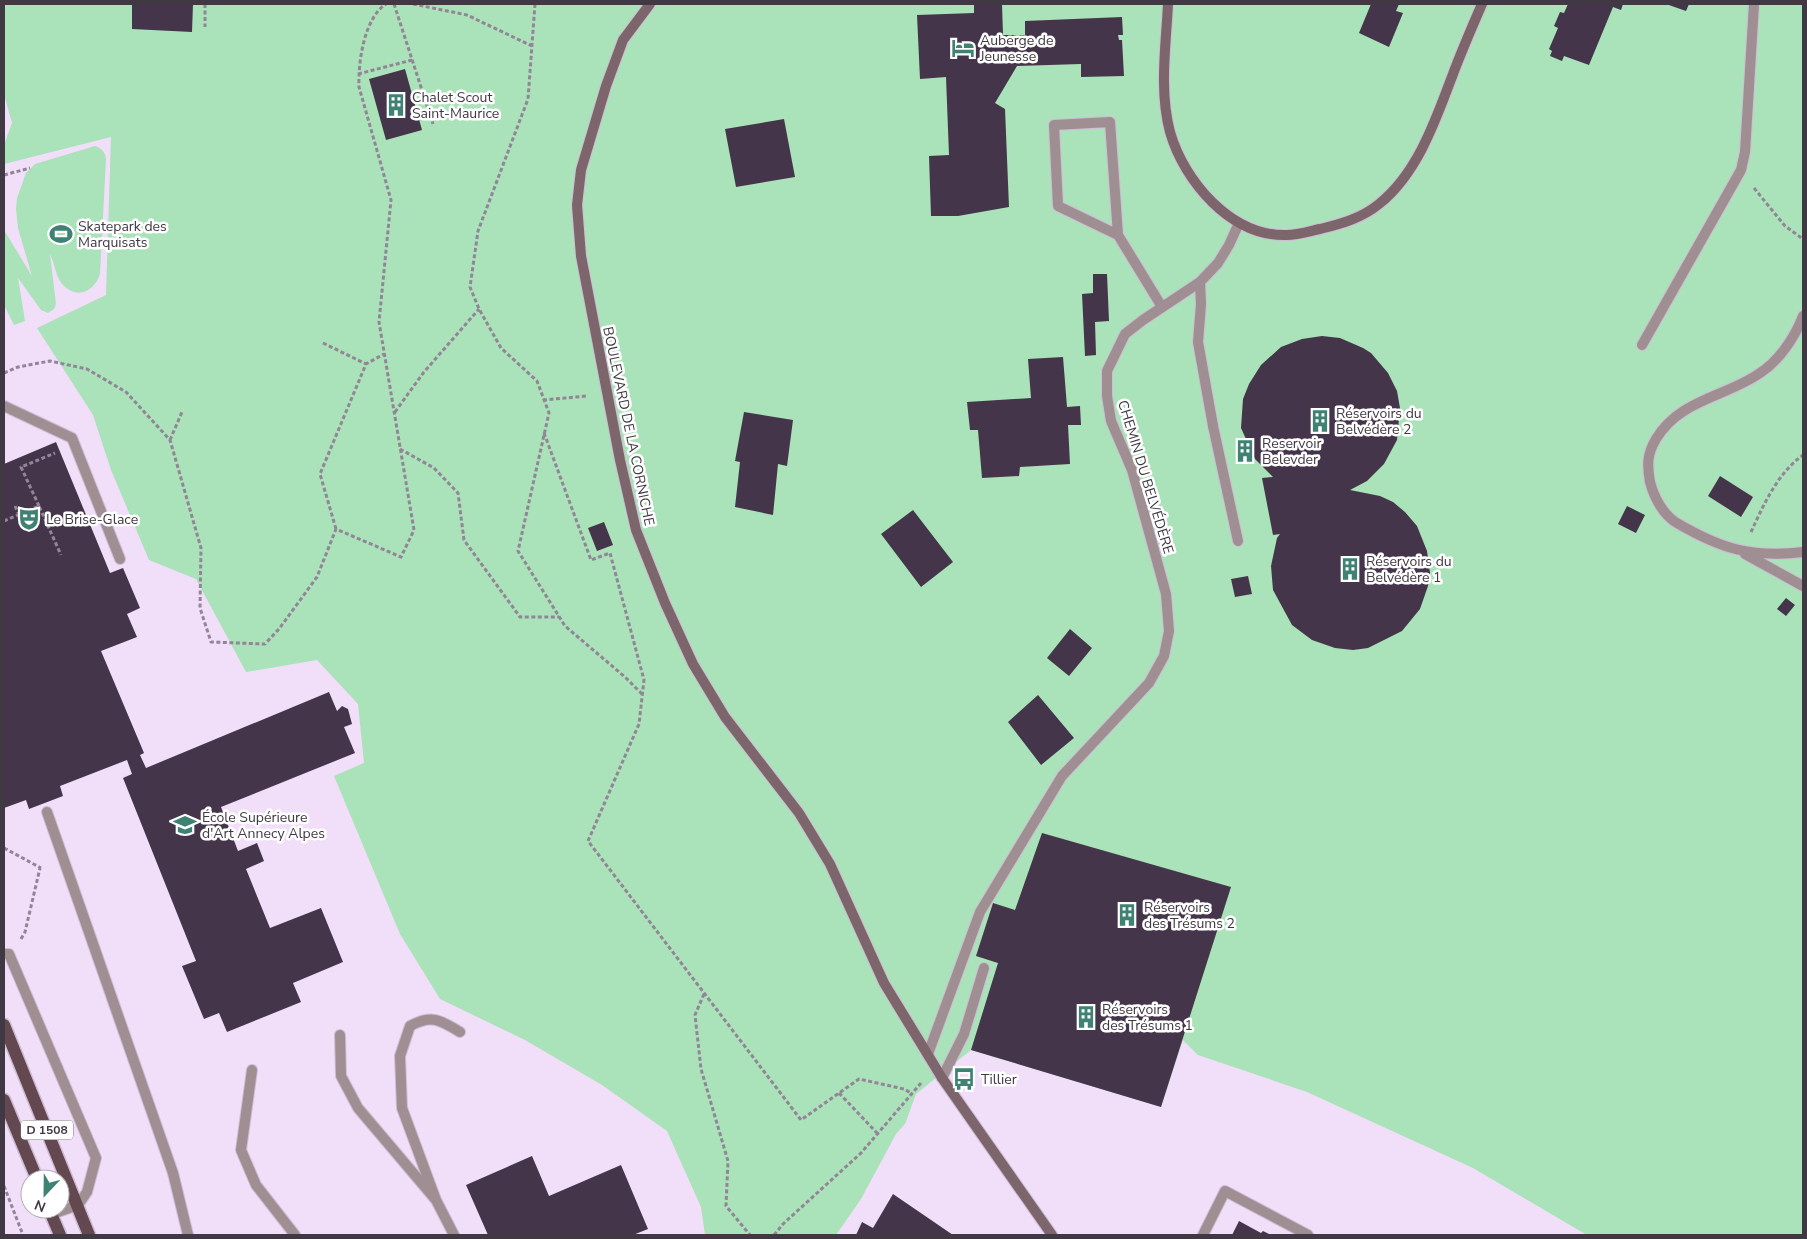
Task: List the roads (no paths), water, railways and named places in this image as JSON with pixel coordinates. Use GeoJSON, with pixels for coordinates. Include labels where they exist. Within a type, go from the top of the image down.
{"type":"FeatureCollection","features":[{"type":"Feature","properties":{"kind":"main road","name":"BOULEVARD DE LA CORNICHE"},"geometry":{"type":"LineString","coordinates":[[650,4],[623,40],[606,86],[581,170],[577,205],[581,256],[607,394],[636,530],[664,603],[693,664],[725,717],[798,813],[830,864],[884,983],[942,1078],[1052,1235]]}},
{"type":"Feature","properties":{"kind":"main road"},"geometry":{"type":"LineString","coordinates":[[1168,4],[1164,69],[1165,106],[1170,132],[1183,162],[1199,186],[1217,206],[1239,222],[1260,232],[1287,235],[1333,226],[1355,219],[1379,204],[1402,181],[1420,152],[1436,117],[1482,4]]}},
{"type":"Feature","properties":{"kind":"main road","name":"D 1508"},"geometry":{"type":"LineString","coordinates":[[4,1025],[89,1235]]}},
{"type":"Feature","properties":{"kind":"main road","name":"D 1508"},"geometry":{"type":"LineString","coordinates":[[4,1100],[33,1169]]}},
{"type":"Feature","properties":{"kind":"main road"},"geometry":{"type":"LineString","coordinates":[[54,1219],[60,1235]]}},
{"type":"Feature","properties":{"kind":"street"},"geometry":{"type":"LineString","coordinates":[[1642,345],[1740,170],[1745,152],[1754,4]]}},
{"type":"Feature","properties":{"kind":"street"},"geometry":{"type":"LineString","coordinates":[[1118,235],[1058,206],[1054,125],[1110,122],[1118,235],[1162,307]]}},
{"type":"Feature","properties":{"kind":"street","name":"CHEMIN DU BELVÉDÈRE"},"geometry":{"type":"LineString","coordinates":[[928,1054],[980,912],[1062,776],[1149,683],[1164,656],[1169,631],[1166,594],[1132,470],[1112,422],[1106,396],[1106,371],[1124,334],[1200,282],[1218,263],[1229,245],[1239,222]]}},
{"type":"Feature","properties":{"kind":"street"},"geometry":{"type":"LineString","coordinates":[[1200,282],[1202,304],[1198,342],[1213,426],[1238,541]]}},
{"type":"Feature","properties":{"kind":"street"},"geometry":{"type":"LineString","coordinates":[[1803,316],[1799,327],[1781,353],[1761,373],[1680,413],[1663,427],[1651,448],[1647,467],[1652,487],[1661,507],[1670,519],[1715,543],[1742,551],[1778,555],[1803,552]]}},
{"type":"Feature","properties":{"kind":"street"},"geometry":{"type":"LineString","coordinates":[[4,406],[72,438],[120,558]]}},
{"type":"Feature","properties":{"kind":"street"},"geometry":{"type":"LineString","coordinates":[[1742,551],[1803,586]]}},
{"type":"Feature","properties":{"kind":"street"},"geometry":{"type":"LineString","coordinates":[[47,812],[173,1173],[188,1235]]}},
{"type":"Feature","properties":{"kind":"street"},"geometry":{"type":"LineString","coordinates":[[4,954],[9,954],[96,1158],[87,1192],[78,1204],[70,1206]]}},
{"type":"Feature","properties":{"kind":"street"},"geometry":{"type":"LineString","coordinates":[[942,1078],[964,1034],[984,968]]}},
{"type":"Feature","properties":{"kind":"street"},"geometry":{"type":"LineString","coordinates":[[454,1235],[436,1200],[402,1108],[400,1056],[410,1026],[422,1020],[439,1019],[460,1032]]}},
{"type":"Feature","properties":{"kind":"street"},"geometry":{"type":"LineString","coordinates":[[340,1035],[341,1076],[358,1108],[436,1200]]}},
{"type":"Feature","properties":{"kind":"street"},"geometry":{"type":"LineString","coordinates":[[252,1070],[240,1150],[256,1185],[295,1235]]}},
{"type":"Feature","properties":{"kind":"street"},"geometry":{"type":"LineString","coordinates":[[1203,1235],[1225,1191],[1308,1235]]}},
{"type":"Feature","properties":{"kind":"place","name":"Auberge de Jeunesse"},"geometry":{"type":"Point","coordinates":[963,48]}},
{"type":"Feature","properties":{"kind":"place","name":"Chalet Scout Saint-Maurice"},"geometry":{"type":"Point","coordinates":[396,105]}},
{"type":"Feature","properties":{"kind":"place","name":"Skatepark des Marquisats"},"geometry":{"type":"Point","coordinates":[61,234]}},
{"type":"Feature","properties":{"kind":"place","name":"Réservoirs du Belvédère 2"},"geometry":{"type":"Point","coordinates":[1320,421]}},
{"type":"Feature","properties":{"kind":"place","name":"Reservoir Belevder"},"geometry":{"type":"Point","coordinates":[1245,451]}},
{"type":"Feature","properties":{"kind":"place","name":"Le Brise-Glace"},"geometry":{"type":"Point","coordinates":[29,519]}},
{"type":"Feature","properties":{"kind":"place","name":"Réservoirs du Belvédère 1"},"geometry":{"type":"Point","coordinates":[1350,569]}},
{"type":"Feature","properties":{"kind":"place","name":"École Supérieure d'Art Annecy Alpes"},"geometry":{"type":"Point","coordinates":[185,825]}},
{"type":"Feature","properties":{"kind":"place","name":"Réservoirs des Trésums 2"},"geometry":{"type":"Point","coordinates":[1127,915]}},
{"type":"Feature","properties":{"kind":"place","name":"Réservoirs des Trésums 1"},"geometry":{"type":"Point","coordinates":[1086,1017]}},
{"type":"Feature","properties":{"kind":"place","name":"Tillier"},"geometry":{"type":"Point","coordinates":[964,1079]}}]}
